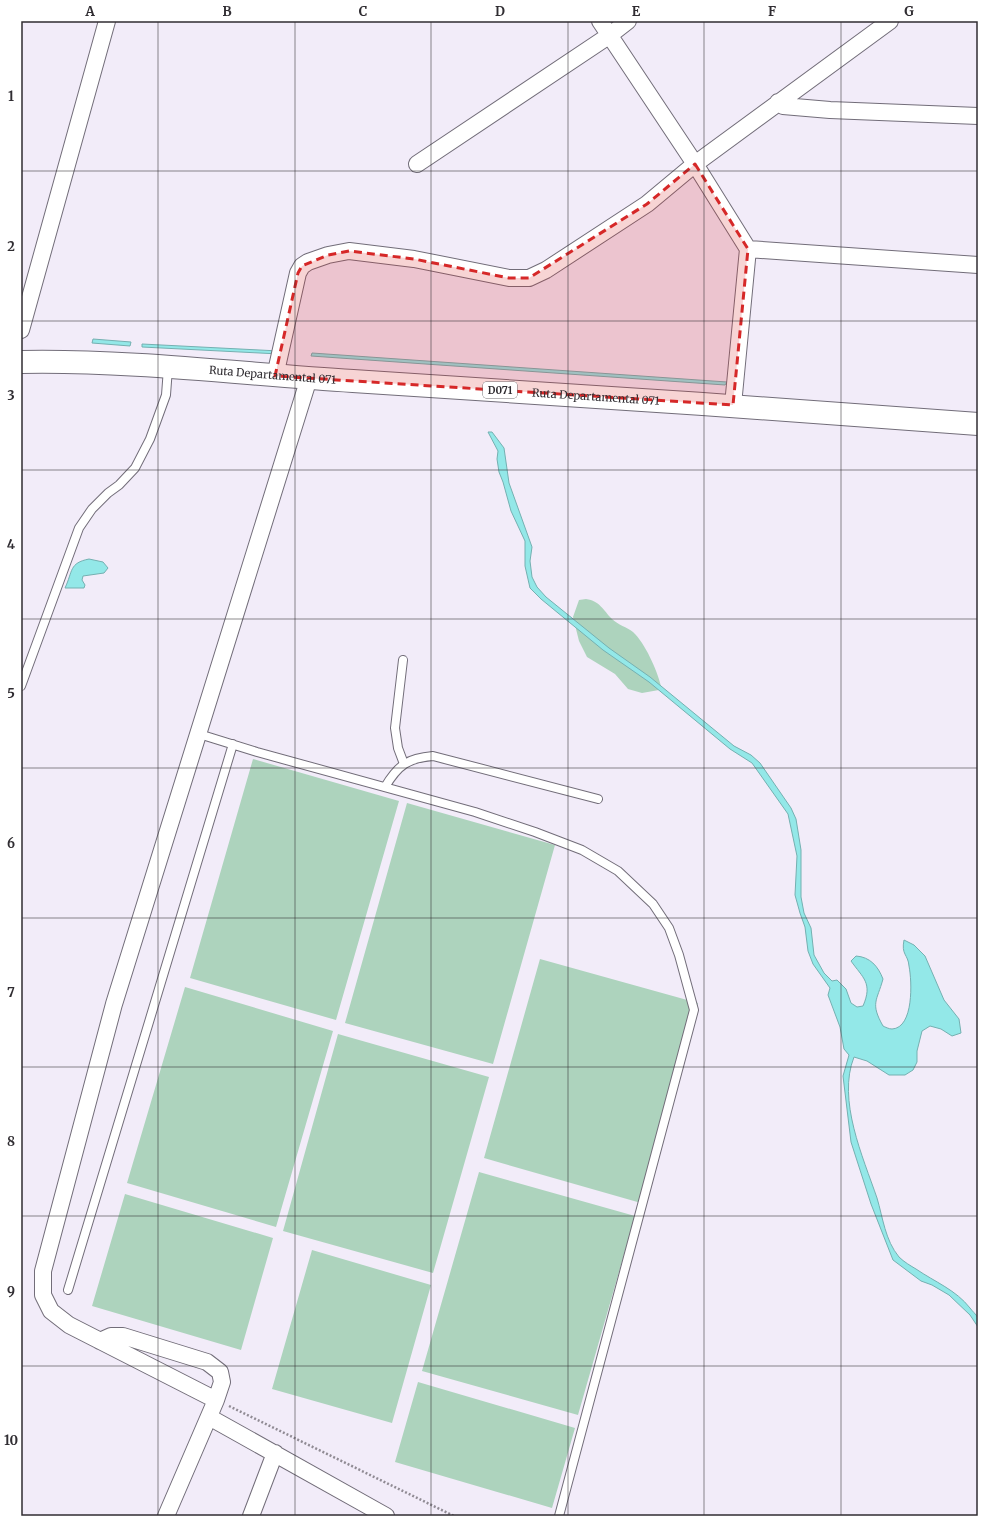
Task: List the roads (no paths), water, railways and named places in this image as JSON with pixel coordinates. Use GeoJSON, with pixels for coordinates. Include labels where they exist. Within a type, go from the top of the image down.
{"type":"FeatureCollection","features":[{"type":"Feature","properties":{"kind":"main road","name":"Ruta Departamental 071"},"geometry":{"type":"LineString","coordinates":[[21,362],[62,361],[168,367],[275,376],[733,405],[978,424]]}},
{"type":"Feature","properties":{"kind":"street"},"geometry":{"type":"LineString","coordinates":[[21,330],[107,21]]}},
{"type":"Feature","properties":{"kind":"street"},"geometry":{"type":"LineString","coordinates":[[600,21],[695,164],[748,249],[733,405]]}},
{"type":"Feature","properties":{"kind":"street"},"geometry":{"type":"LineString","coordinates":[[417,164],[610,35],[628,21]]}},
{"type":"Feature","properties":{"kind":"street"},"geometry":{"type":"LineString","coordinates":[[275,376],[298,273],[302,266],[308,262],[328,255],[349,252],[414,259],[509,278],[529,278],[546,270],[647,204],[695,164],[890,21]]}},
{"type":"Feature","properties":{"kind":"street"},"geometry":{"type":"LineString","coordinates":[[778,102],[783,106],[830,110],[978,116]]}},
{"type":"Feature","properties":{"kind":"street"},"geometry":{"type":"LineString","coordinates":[[748,249],[978,265]]}},
{"type":"Feature","properties":{"kind":"street"},"geometry":{"type":"LineString","coordinates":[[216,1400],[69,1325],[51,1312],[43,1295],[42,1271],[114,1004],[310,378]]}},
{"type":"Feature","properties":{"kind":"street"},"geometry":{"type":"LineString","coordinates":[[100,1341],[110,1336],[123,1336],[207,1362],[220,1372],[222,1382],[216,1400],[166,1516]]}},
{"type":"Feature","properties":{"kind":"street"},"geometry":{"type":"LineString","coordinates":[[209,1417],[386,1516]]}},
{"type":"Feature","properties":{"kind":"street"},"geometry":{"type":"LineString","coordinates":[[251,1516],[275,1453]]}},
{"type":"Feature","properties":{"kind":"lane"},"geometry":{"type":"LineString","coordinates":[[21,686],[79,528],[92,509],[108,493],[120,485],[135,468],[150,439],[166,394],[168,367]]}},
{"type":"Feature","properties":{"kind":"lane"},"geometry":{"type":"LineString","coordinates":[[404,660],[395,728],[398,748],[404,764]]}},
{"type":"Feature","properties":{"kind":"lane"},"geometry":{"type":"LineString","coordinates":[[199,734],[475,812],[535,832],[582,850],[618,872],[653,904],[669,928],[679,955],[694,1010],[559,1516]]}},
{"type":"Feature","properties":{"kind":"lane"},"geometry":{"type":"LineString","coordinates":[[68,1290],[233,744]]}},
{"type":"Feature","properties":{"kind":"lane"},"geometry":{"type":"LineString","coordinates":[[385,787],[393,774],[404,764],[418,757],[433,756],[598,799]]}}]}
